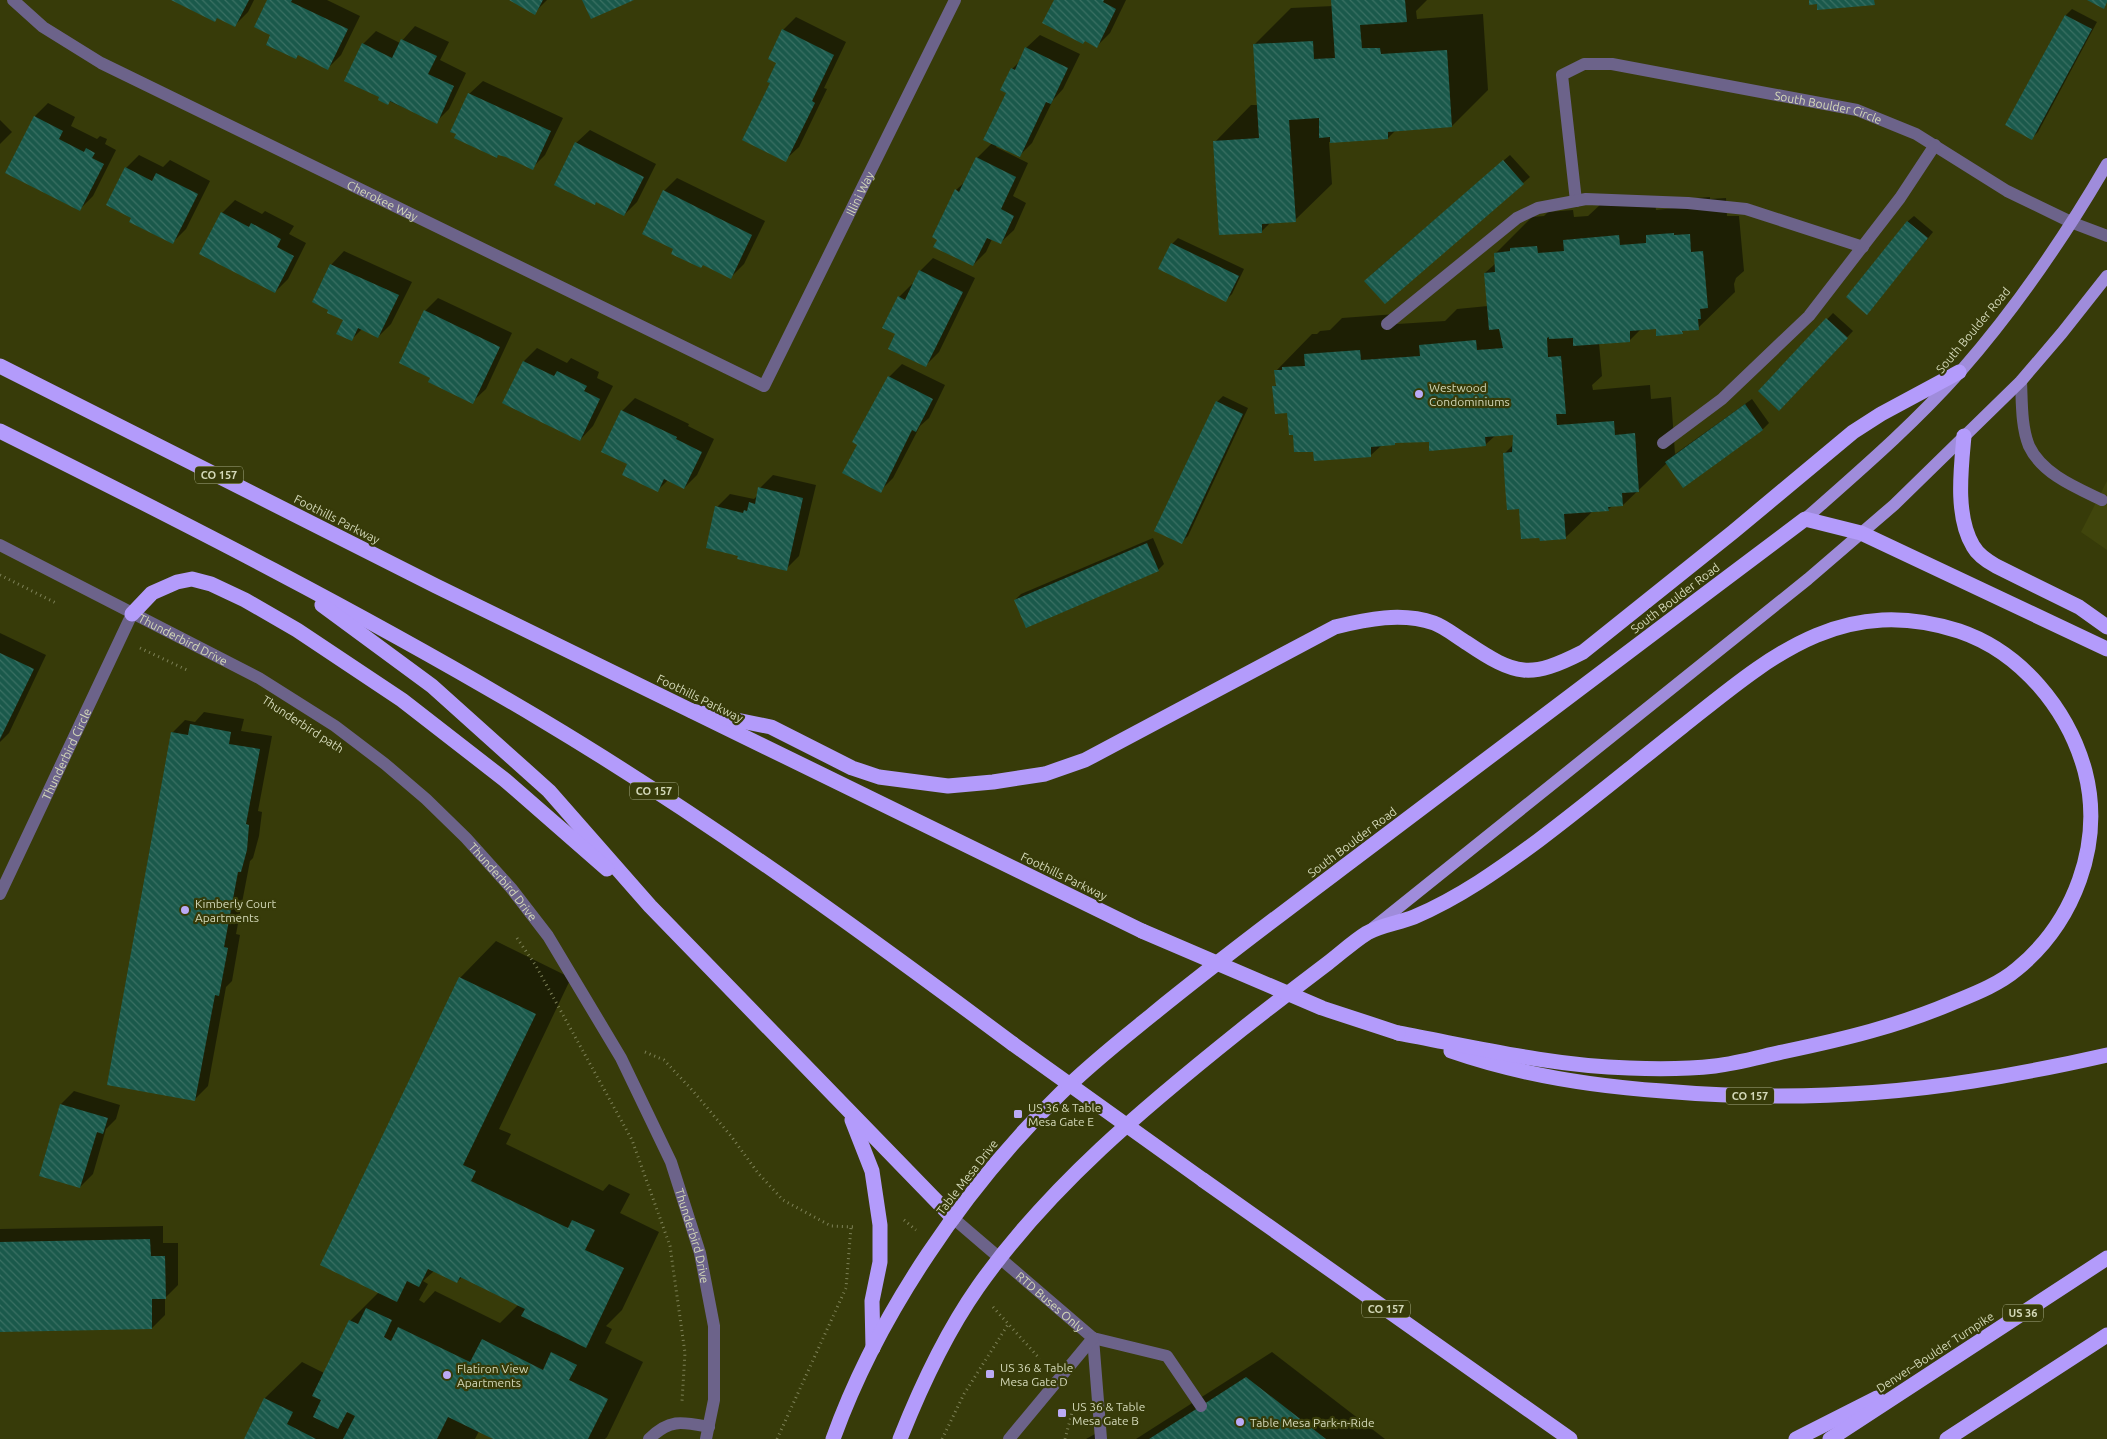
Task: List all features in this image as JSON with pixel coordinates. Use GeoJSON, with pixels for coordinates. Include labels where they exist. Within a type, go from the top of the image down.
{"type":"FeatureCollection","features":[{"type":"Feature","properties":{"kind":"highway","name":"Foothills Parkway"},"geometry":{"type":"LineString","coordinates":[[0,366],[436,586],[1142,931],[1322,1008],[1398,1032]]}},
{"type":"Feature","properties":{"kind":"highway"},"geometry":{"type":"LineString","coordinates":[[692,711],[771,728],[852,768],[879,777],[948,786],[993,782],[1045,774],[1085,760],[1335,626],[1370,618],[1406,618],[1434,623],[1488,658],[1508,667],[1533,671],[1560,664],[1583,652],[1733,532],[1852,432],[1881,414],[1959,372]]}},
{"type":"Feature","properties":{"kind":"highway","name":"CO 157"},"geometry":{"type":"LineString","coordinates":[[0,432],[274,570],[445,663],[544,721],[641,782],[737,844],[857,927],[1013,1044],[1569,1438]]}},
{"type":"Feature","properties":{"kind":"highway"},"geometry":{"type":"LineString","coordinates":[[1964,436],[1960,494],[1966,525],[1973,546],[1983,558],[1996,566],[2079,607],[2107,627]]}},
{"type":"Feature","properties":{"kind":"highway"},"geometry":{"type":"LineString","coordinates":[[1805,518],[1861,533],[2107,650]]}},
{"type":"Feature","properties":{"kind":"highway","name":"South Boulder Road"},"geometry":{"type":"LineString","coordinates":[[1190,984],[1805,518]]}},
{"type":"Feature","properties":{"kind":"highway"},"geometry":{"type":"LineString","coordinates":[[274,570],[432,686],[550,791],[650,906],[953,1218]]}},
{"type":"Feature","properties":{"kind":"highway"},"geometry":{"type":"LineString","coordinates":[[132,614],[152,592],[177,582],[192,579],[210,584],[245,600],[297,630],[402,700],[505,780],[650,906]]}},
{"type":"Feature","properties":{"kind":"highway"},"geometry":{"type":"LineString","coordinates":[[900,1439],[917,1396],[942,1345],[976,1290],[1000,1258],[1072,1177],[1165,1091],[1256,1018],[1369,932],[1412,917],[1460,895],[1536,842],[1755,669],[1798,642],[1841,626],[1888,620],[1919,623],[1960,632],[2000,651],[2044,690],[2068,726],[2080,754],[2088,782],[2091,812],[2088,856],[2079,885],[2065,913],[2047,938],[2016,970],[1988,988],[1937,1010],[1886,1028],[1713,1066],[1628,1068],[1609,1066],[1503,1052],[1398,1032]]}},
{"type":"Feature","properties":{"kind":"highway","name":"Table Mesa Drive"},"geometry":{"type":"LineString","coordinates":[[833,1439],[873,1348],[900,1300],[953,1218],[1019,1136],[1061,1092],[1190,984]]}},
{"type":"Feature","properties":{"kind":"highway","name":"CO 157"},"geometry":{"type":"LineString","coordinates":[[1398,1032],[1483,1060],[1568,1081],[1620,1088],[1714,1096],[1781,1097],[1904,1089],[1971,1082],[2107,1055]]}},
{"type":"Feature","properties":{"kind":"highway"},"geometry":{"type":"LineString","coordinates":[[847,1109],[872,1171],[880,1225],[880,1262],[872,1301],[873,1348]]}},
{"type":"Feature","properties":{"kind":"highway","name":"Denver–Boulder Turnpike"},"geometry":{"type":"LineString","coordinates":[[1830,1439],[2107,1258]]}},
{"type":"Feature","properties":{"kind":"highway"},"geometry":{"type":"LineString","coordinates":[[1947,1439],[2107,1335]]}},
{"type":"Feature","properties":{"kind":"highway"},"geometry":{"type":"LineString","coordinates":[[1796,1439],[1939,1368]]}},
{"type":"Feature","properties":{"kind":"main road","name":"South Boulder Road"},"geometry":{"type":"LineString","coordinates":[[1805,518],[1857,473],[1959,372],[2022,296],[2073,223],[2107,164]]}},
{"type":"Feature","properties":{"kind":"main road"},"geometry":{"type":"LineString","coordinates":[[1369,932],[1808,579],[1861,533],[1934,467],[2021,381],[2107,276]]}},
{"type":"Feature","properties":{"kind":"street","name":"Cherokee Way"},"geometry":{"type":"LineString","coordinates":[[13,0],[43,27],[101,63],[764,386]]}},
{"type":"Feature","properties":{"kind":"street","name":"Illini Way"},"geometry":{"type":"LineString","coordinates":[[764,386],[955,0]]}},
{"type":"Feature","properties":{"kind":"street","name":"South Boulder Circle"},"geometry":{"type":"LineString","coordinates":[[1576,201],[1562,75],[1584,64],[1612,64],[1857,110],[1916,134],[2007,190],[2073,223],[2107,236]]}},
{"type":"Feature","properties":{"kind":"street"},"geometry":{"type":"LineString","coordinates":[[1663,443],[1722,399],[1809,316],[1900,198],[1935,144]]}},
{"type":"Feature","properties":{"kind":"street"},"geometry":{"type":"LineString","coordinates":[[1387,324],[1517,218],[1538,208],[1576,201],[1688,203],[1746,210],[1863,247]]}},
{"type":"Feature","properties":{"kind":"street"},"geometry":{"type":"LineString","coordinates":[[2021,381],[2022,413],[2029,446],[2040,462],[2070,485],[2102,500]]}},
{"type":"Feature","properties":{"kind":"street","name":"Thunderbird Drive"},"geometry":{"type":"LineString","coordinates":[[0,545],[259,678],[335,726],[385,764],[426,799],[466,838],[511,888],[548,936],[621,1058],[674,1171],[700,1253],[714,1326],[714,1400],[707,1433]]}},
{"type":"Feature","properties":{"kind":"street","name":"Thunderbird Circle"},"geometry":{"type":"LineString","coordinates":[[0,894],[132,614]]}},
{"type":"Feature","properties":{"kind":"street","name":"RTD Buses Only"},"geometry":{"type":"LineString","coordinates":[[953,1218],[1093,1338],[1009,1439]]}},
{"type":"Feature","properties":{"kind":"street"},"geometry":{"type":"LineString","coordinates":[[1101,1439],[1093,1338],[1167,1356],[1201,1406]]}},
{"type":"Feature","properties":{"kind":"street"},"geometry":{"type":"LineString","coordinates":[[649,1439],[667,1426],[681,1421],[707,1433]]}},
{"type":"Feature","properties":{"kind":"path"},"geometry":{"type":"LineString","coordinates":[[0,575],[62,606]]}},
{"type":"Feature","properties":{"kind":"path"},"geometry":{"type":"LineString","coordinates":[[122,637],[156,657],[190,671]]}},
{"type":"Feature","properties":{"kind":"path"},"geometry":{"type":"LineString","coordinates":[[516,937],[536,966],[632,1140],[670,1246],[685,1353],[681,1421]]}},
{"type":"Feature","properties":{"kind":"path"},"geometry":{"type":"LineString","coordinates":[[637,1050],[664,1060],[694,1091],[758,1173],[783,1200],[831,1226],[880,1225],[905,1220],[935,1246]]}},
{"type":"Feature","properties":{"kind":"path"},"geometry":{"type":"LineString","coordinates":[[777,1439],[846,1288],[851,1227]]}},
{"type":"Feature","properties":{"kind":"path"},"geometry":{"type":"LineString","coordinates":[[976,1290],[1009,1323],[1040,1359]]}},
{"type":"Feature","properties":{"kind":"path"},"geometry":{"type":"LineString","coordinates":[[942,1439],[964,1394],[1009,1323]]}},
{"type":"Feature","properties":{"kind":"path"},"geometry":{"type":"LineString","coordinates":[[1065,1439],[1076,1401]]}},
{"type":"Feature","properties":{"kind":"shaded area"},"geometry":{"type":"Polygon","coordinates":[[[2107,481],[2107,550],[2081,532],[2107,481]]]}},
{"type":"Feature","properties":{"kind":"building"},"geometry":{"type":"Polygon","coordinates":[[[171,0],[249,0],[235,27],[217,18],[215,22],[171,0]]]}},
{"type":"Feature","properties":{"kind":"building"},"geometry":{"type":"Polygon","coordinates":[[[267,0],[292,0],[291,2],[348,29],[328,70],[298,55],[296,59],[266,45],[270,35],[254,27],[267,0]]]}},
{"type":"Feature","properties":{"kind":"building"},"geometry":{"type":"Polygon","coordinates":[[[509,0],[543,0],[535,15],[509,0]]]}},
{"type":"Feature","properties":{"kind":"building"},"geometry":{"type":"Polygon","coordinates":[[[582,0],[634,0],[591,19],[582,0]]]}},
{"type":"Feature","properties":{"kind":"building"},"geometry":{"type":"Polygon","coordinates":[[[1054,0],[1104,0],[1103,2],[1116,9],[1097,48],[1085,41],[1083,44],[1042,23],[1054,0]]]}},
{"type":"Feature","properties":{"kind":"building"},"geometry":{"type":"Polygon","coordinates":[[[1331,0],[1405,0],[1407,22],[1360,25],[1362,48],[1380,48],[1381,54],[1447,50],[1452,127],[1388,132],[1388,139],[1330,143],[1330,137],[1319,138],[1319,118],[1289,120],[1296,222],[1262,224],[1262,233],[1219,235],[1213,141],[1259,138],[1253,44],[1313,41],[1314,59],[1335,58],[1331,0]]]}},
{"type":"Feature","properties":{"kind":"building"},"geometry":{"type":"Polygon","coordinates":[[[1809,0],[1874,0],[1875,5],[1817,10],[1817,4],[1809,5],[1809,0]]]}},
{"type":"Feature","properties":{"kind":"building"},"geometry":{"type":"Polygon","coordinates":[[[2087,0],[2107,0],[2107,2],[2104,9],[2087,0]]]}},
{"type":"Feature","properties":{"kind":"building"},"geometry":{"type":"Polygon","coordinates":[[[2065,15],[2092,29],[2032,140],[2005,125],[2065,15]]]}},
{"type":"Feature","properties":{"kind":"building"},"geometry":{"type":"Polygon","coordinates":[[[782,29],[834,55],[812,101],[815,103],[786,162],[742,140],[770,83],[767,82],[776,63],[768,59],[782,29]]]}},
{"type":"Feature","properties":{"kind":"building"},"geometry":{"type":"Polygon","coordinates":[[[401,39],[437,56],[428,74],[454,86],[437,124],[390,101],[388,105],[378,100],[379,97],[344,81],[362,43],[392,58],[401,39]]]}},
{"type":"Feature","properties":{"kind":"building"},"geometry":{"type":"Polygon","coordinates":[[[1025,47],[1068,68],[1051,104],[1046,102],[1020,157],[983,140],[1006,93],[1000,90],[1011,68],[1015,70],[1025,47]]]}},
{"type":"Feature","properties":{"kind":"building"},"geometry":{"type":"Polygon","coordinates":[[[468,93],[551,131],[533,170],[506,157],[498,155],[497,158],[454,138],[456,134],[450,132],[468,93]]]}},
{"type":"Feature","properties":{"kind":"building"},"geometry":{"type":"Polygon","coordinates":[[[34,116],[63,131],[59,139],[84,152],[86,148],[95,153],[92,158],[104,164],[80,211],[5,173],[34,116]]]}},
{"type":"Feature","properties":{"kind":"building"},"geometry":{"type":"Polygon","coordinates":[[[575,142],[644,177],[624,216],[596,202],[595,205],[554,185],[575,142]]]}},
{"type":"Feature","properties":{"kind":"building"},"geometry":{"type":"Polygon","coordinates":[[[976,157],[1016,177],[1001,209],[1014,216],[1001,244],[987,238],[973,266],[933,247],[937,240],[932,237],[955,189],[959,192],[976,157]]]}},
{"type":"Feature","properties":{"kind":"building"},"geometry":{"type":"Polygon","coordinates":[[[1503,160],[1524,184],[1385,304],[1364,281],[1503,160]]]}},
{"type":"Feature","properties":{"kind":"building"},"geometry":{"type":"Polygon","coordinates":[[[125,167],[152,181],[156,173],[198,194],[173,244],[129,222],[131,218],[106,205],[125,167]]]}},
{"type":"Feature","properties":{"kind":"building"},"geometry":{"type":"Polygon","coordinates":[[[663,190],[752,235],[731,279],[703,265],[701,268],[671,254],[673,249],[642,234],[663,190]]]}},
{"type":"Feature","properties":{"kind":"building"},"geometry":{"type":"Polygon","coordinates":[[[221,212],[249,227],[251,223],[281,239],[277,247],[294,256],[275,293],[199,254],[221,212]]]}},
{"type":"Feature","properties":{"kind":"building"},"geometry":{"type":"Polygon","coordinates":[[[1907,221],[1928,238],[1867,315],[1846,297],[1907,221]]]}},
{"type":"Feature","properties":{"kind":"building","name":"Westwood Condominiums"},"geometry":{"type":"Polygon","coordinates":[[[1674,233],[1674,235],[1690,234],[1691,252],[1703,251],[1708,308],[1700,309],[1701,319],[1698,319],[1699,330],[1682,331],[1683,334],[1656,336],[1656,329],[1630,331],[1630,342],[1573,346],[1573,338],[1547,338],[1548,357],[1561,356],[1566,414],[1556,414],[1557,425],[1614,421],[1615,435],[1635,433],[1639,492],[1622,493],[1623,506],[1608,507],[1609,511],[1564,514],[1566,539],[1540,541],[1539,538],[1521,539],[1519,509],[1507,510],[1505,486],[1503,453],[1512,452],[1513,435],[1485,437],[1486,446],[1429,451],[1429,442],[1395,443],[1395,445],[1371,447],[1371,457],[1314,461],[1313,452],[1294,452],[1293,435],[1289,435],[1287,413],[1275,414],[1272,386],[1276,386],[1274,370],[1282,370],[1282,367],[1305,366],[1304,354],[1360,350],[1361,360],[1420,356],[1419,345],[1476,340],[1477,350],[1503,348],[1499,329],[1489,330],[1484,273],[1495,272],[1494,253],[1510,251],[1510,248],[1537,246],[1538,253],[1564,251],[1563,240],[1619,235],[1620,245],[1646,243],[1646,235],[1674,233]]]}},
{"type":"Feature","properties":{"kind":"building"},"geometry":{"type":"Polygon","coordinates":[[[1171,243],[1239,276],[1226,302],[1158,269],[1171,243]]]}},
{"type":"Feature","properties":{"kind":"building"},"geometry":{"type":"Polygon","coordinates":[[[330,264],[399,295],[378,338],[358,328],[352,341],[336,334],[343,320],[327,313],[328,310],[312,302],[330,264]]]}},
{"type":"Feature","properties":{"kind":"building"},"geometry":{"type":"Polygon","coordinates":[[[919,270],[963,292],[926,367],[888,349],[895,334],[882,328],[898,296],[905,300],[919,270]]]}},
{"type":"Feature","properties":{"kind":"building"},"geometry":{"type":"Polygon","coordinates":[[[424,310],[500,347],[473,404],[428,382],[430,378],[399,363],[424,310]]]}},
{"type":"Feature","properties":{"kind":"building"},"geometry":{"type":"Polygon","coordinates":[[[1826,318],[1848,338],[1779,411],[1758,391],[1826,318]]]}},
{"type":"Feature","properties":{"kind":"building"},"geometry":{"type":"Polygon","coordinates":[[[523,361],[554,376],[557,371],[587,386],[584,391],[600,399],[580,441],[502,403],[523,361]]]}},
{"type":"Feature","properties":{"kind":"building"},"geometry":{"type":"Polygon","coordinates":[[[888,376],[933,399],[916,432],[912,430],[881,493],[842,473],[857,445],[852,442],[888,376]]]}},
{"type":"Feature","properties":{"kind":"building"},"geometry":{"type":"Polygon","coordinates":[[[1216,401],[1243,414],[1182,544],[1154,531],[1216,401]]]}},
{"type":"Feature","properties":{"kind":"building"},"geometry":{"type":"Polygon","coordinates":[[[1745,404],[1763,430],[1683,488],[1665,462],[1745,404]]]}},
{"type":"Feature","properties":{"kind":"building"},"geometry":{"type":"Polygon","coordinates":[[[621,410],[677,437],[676,439],[702,452],[684,489],[664,479],[658,492],[622,475],[627,464],[601,452],[621,410]]]}},
{"type":"Feature","properties":{"kind":"building"},"geometry":{"type":"Polygon","coordinates":[[[758,487],[803,498],[787,571],[737,559],[738,556],[706,548],[715,506],[743,513],[744,510],[747,511],[749,502],[755,504],[758,487]]]}},
{"type":"Feature","properties":{"kind":"building"},"geometry":{"type":"Polygon","coordinates":[[[1147,543],[1159,571],[1026,628],[1014,600],[1147,543]]]}},
{"type":"Feature","properties":{"kind":"building"},"geometry":{"type":"Polygon","coordinates":[[[0,653],[34,669],[0,739],[0,653]]]}},
{"type":"Feature","properties":{"kind":"building","name":"Kimberly Court Apartments"},"geometry":{"type":"Polygon","coordinates":[[[190,724],[231,732],[229,744],[260,749],[246,824],[249,825],[247,850],[241,872],[238,872],[224,947],[228,948],[219,996],[215,995],[195,1101],[107,1085],[171,732],[188,735],[190,724]]]}},
{"type":"Feature","properties":{"kind":"building"},"geometry":{"type":"Polygon","coordinates":[[[459,977],[536,1014],[463,1165],[476,1171],[471,1181],[568,1228],[572,1220],[595,1230],[585,1250],[624,1268],[586,1348],[521,1316],[525,1309],[460,1277],[457,1283],[428,1269],[419,1287],[407,1281],[397,1302],[320,1265],[459,977]]]}},
{"type":"Feature","properties":{"kind":"building"},"geometry":{"type":"Polygon","coordinates":[[[60,1104],[108,1118],[103,1134],[97,1132],[80,1188],[39,1176],[60,1104]]]}},
{"type":"Feature","properties":{"kind":"building"},"geometry":{"type":"Polygon","coordinates":[[[150,1239],[151,1256],[165,1256],[166,1299],[152,1299],[152,1329],[0,1332],[0,1242],[150,1239]]]}},
{"type":"Feature","properties":{"kind":"building","name":"Flatiron View Apartments"},"geometry":{"type":"Polygon","coordinates":[[[366,1308],[392,1320],[384,1337],[391,1341],[398,1327],[470,1362],[482,1339],[543,1370],[551,1352],[577,1365],[569,1380],[608,1399],[588,1439],[493,1439],[448,1417],[437,1439],[343,1439],[355,1416],[347,1412],[338,1429],[313,1417],[321,1400],[312,1396],[349,1320],[358,1324],[366,1308]]]}},
{"type":"Feature","properties":{"kind":"building","name":"Table Mesa Park-n-Ride"},"geometry":{"type":"Polygon","coordinates":[[[1246,1377],[1326,1439],[1149,1439],[1201,1406],[1246,1377]]]}},
{"type":"Feature","properties":{"kind":"building"},"geometry":{"type":"Polygon","coordinates":[[[264,1398],[293,1412],[287,1424],[316,1439],[244,1439],[264,1398]]]}},
{"type":"Feature","properties":{"kind":"place","name":"Westwood Condominiums"},"geometry":{"type":"Point","coordinates":[1419,394]}},
{"type":"Feature","properties":{"kind":"place","name":"Kimberly Court Apartments"},"geometry":{"type":"Point","coordinates":[185,910]}},
{"type":"Feature","properties":{"kind":"place","name":"US 36 & Table Mesa Gate E"},"geometry":{"type":"Point","coordinates":[1018,1114]}},
{"type":"Feature","properties":{"kind":"place","name":"US 36 & Table Mesa Gate D"},"geometry":{"type":"Point","coordinates":[990,1374]}},
{"type":"Feature","properties":{"kind":"place","name":"Flatiron View Apartments"},"geometry":{"type":"Point","coordinates":[447,1375]}},
{"type":"Feature","properties":{"kind":"place","name":"US 36 & Table Mesa Gate B"},"geometry":{"type":"Point","coordinates":[1062,1413]}},
{"type":"Feature","properties":{"kind":"place","name":"Table Mesa Park-n-Ride"},"geometry":{"type":"Point","coordinates":[1240,1422]}}]}
